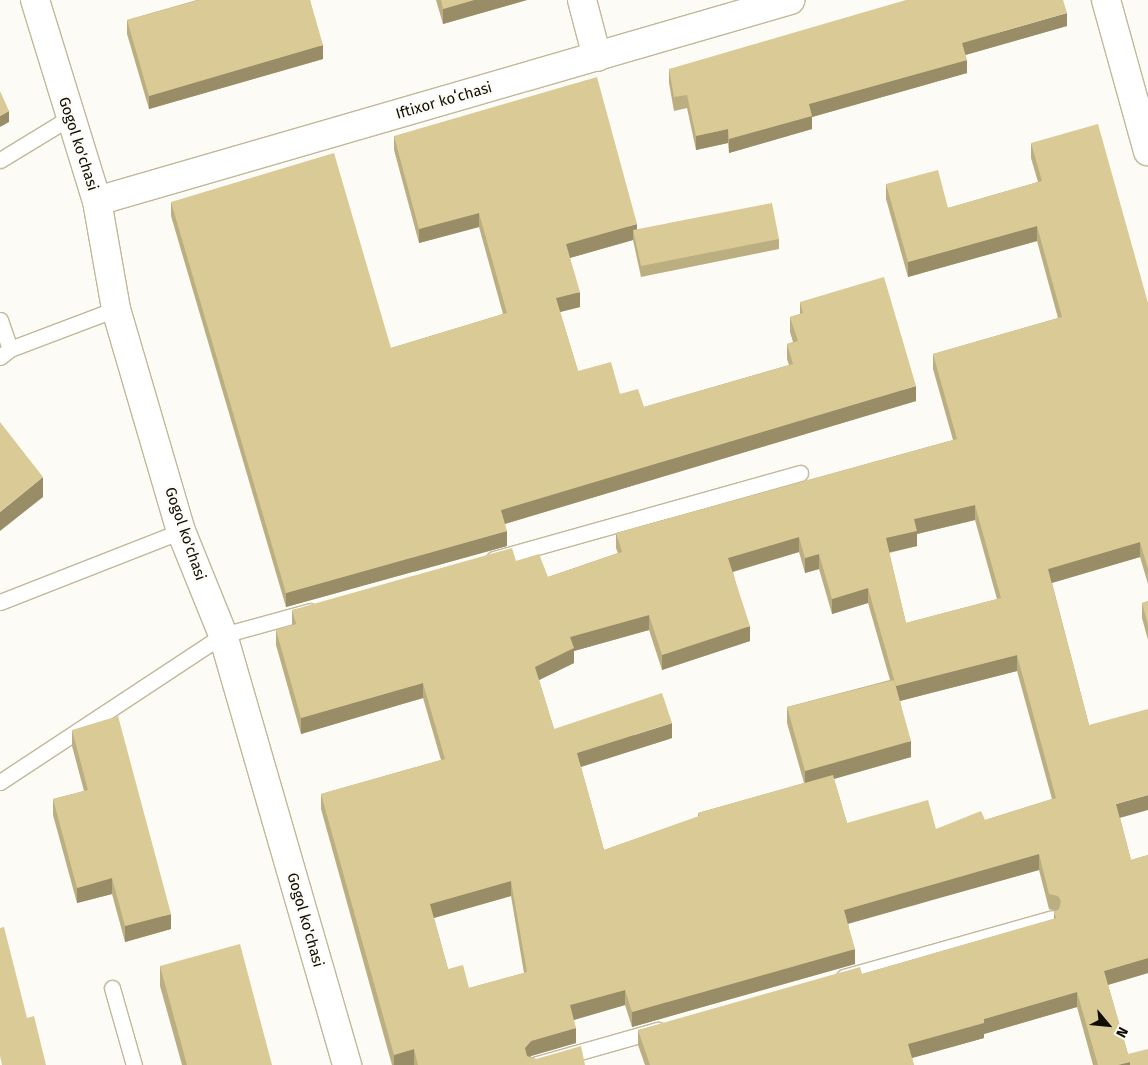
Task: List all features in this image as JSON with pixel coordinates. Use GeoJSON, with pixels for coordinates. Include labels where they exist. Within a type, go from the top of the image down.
{"type":"FeatureCollection","features":[{"type":"Feature","properties":{"kind":"main road","name":"Gogol ko'chasi"},"geometry":{"type":"LineString","coordinates":[[35,0],[69,118],[97,201],[116,309],[181,531],[223,635],[347,1065]]}},
{"type":"Feature","properties":{"kind":"main road"},"geometry":{"type":"LineString","coordinates":[[582,0],[597,57]]}},
{"type":"Feature","properties":{"kind":"main road","name":"Iftixor koʻchasi"},"geometry":{"type":"LineString","coordinates":[[97,201],[790,0]]}},
{"type":"Feature","properties":{"kind":"main road"},"geometry":{"type":"LineString","coordinates":[[1106,0],[1148,151]]}},
{"type":"Feature","properties":{"kind":"lane"},"geometry":{"type":"LineString","coordinates":[[0,160],[69,118]]}},
{"type":"Feature","properties":{"kind":"lane"},"geometry":{"type":"LineString","coordinates":[[0,320],[5,353],[116,309]]}},
{"type":"Feature","properties":{"kind":"lane"},"geometry":{"type":"LineString","coordinates":[[478,563],[800,473]]}},
{"type":"Feature","properties":{"kind":"lane"},"geometry":{"type":"LineString","coordinates":[[0,602],[181,531]]}},
{"type":"Feature","properties":{"kind":"lane"},"geometry":{"type":"LineString","coordinates":[[0,782],[223,635],[327,606]]}},
{"type":"Feature","properties":{"kind":"lane"},"geometry":{"type":"LineString","coordinates":[[832,981],[1052,918]]}},
{"type":"Feature","properties":{"kind":"lane"},"geometry":{"type":"LineString","coordinates":[[112,988],[134,1065]]}},
{"type":"Feature","properties":{"kind":"lane"},"geometry":{"type":"LineString","coordinates":[[534,1065],[668,1027]]}},
{"type":"Feature","properties":{"kind":"building"},"geometry":{"type":"Polygon","coordinates":[[[199,0],[310,0],[323,45],[149,96],[127,20],[199,0]]]}},
{"type":"Feature","properties":{"kind":"building"},"geometry":{"type":"Polygon","coordinates":[[[441,0],[474,0],[443,9],[441,0]]]}},
{"type":"Feature","properties":{"kind":"building"},"geometry":{"type":"Polygon","coordinates":[[[906,0],[1063,0],[1067,13],[962,43],[967,60],[809,104],[812,116],[729,139],[728,129],[696,136],[687,95],[674,97],[669,69],[906,0]]]}},
{"type":"Feature","properties":{"kind":"building"},"geometry":{"type":"Polygon","coordinates":[[[597,77],[637,224],[566,244],[580,292],[556,298],[578,371],[611,362],[620,394],[638,389],[644,407],[793,364],[787,344],[798,341],[790,317],[803,313],[800,302],[884,277],[916,386],[501,510],[507,531],[286,593],[171,202],[334,153],[391,348],[507,313],[479,213],[419,229],[394,136],[597,77]]]}},
{"type":"Feature","properties":{"kind":"building"},"geometry":{"type":"Polygon","coordinates":[[[0,91],[9,111],[0,116],[0,91]]]}},
{"type":"Feature","properties":{"kind":"building"},"geometry":{"type":"Polygon","coordinates":[[[1098,124],[1148,303],[1148,569],[1140,542],[1048,569],[1089,725],[1148,709],[1148,795],[1116,804],[1131,860],[1148,855],[1148,958],[1104,971],[1128,1054],[1148,1049],[1148,1065],[1130,1065],[1130,1062],[1118,1065],[1098,1065],[1077,992],[984,1019],[984,1023],[908,1044],[914,1065],[650,1065],[638,1030],[860,967],[862,974],[1056,918],[1054,912],[1059,909],[1061,901],[1058,896],[1049,894],[1039,854],[844,910],[855,949],[632,1012],[625,990],[570,1005],[576,1028],[531,1041],[525,1048],[527,1056],[536,1059],[581,1046],[585,1065],[418,1065],[414,1049],[394,1055],[321,794],[445,759],[423,683],[301,718],[276,630],[296,624],[292,610],[512,548],[516,561],[539,554],[548,577],[622,552],[616,533],[957,439],[933,354],[1062,317],[1037,226],[908,262],[886,184],[938,170],[948,208],[1042,181],[1031,143],[1098,124]],[[975,505],[914,519],[917,531],[886,538],[906,623],[1001,598],[975,505]],[[799,537],[728,558],[750,626],[662,655],[649,615],[570,637],[574,648],[535,667],[554,729],[662,693],[672,723],[577,753],[604,850],[699,816],[698,813],[833,775],[847,823],[928,800],[936,829],[981,811],[985,820],[1056,798],[1017,655],[896,686],[868,588],[832,599],[819,554],[805,558],[799,537]],[[511,881],[430,904],[448,969],[463,965],[469,988],[527,972],[511,881]]]}},
{"type":"Feature","properties":{"kind":"building"},"geometry":{"type":"Polygon","coordinates":[[[772,203],[779,239],[641,266],[633,230],[772,203]]]}},
{"type":"Feature","properties":{"kind":"building"},"geometry":{"type":"Polygon","coordinates":[[[0,422],[43,477],[0,512],[0,422]]]}},
{"type":"Feature","properties":{"kind":"building"},"geometry":{"type":"Polygon","coordinates":[[[1148,601],[1148,625],[1142,603],[1148,601]]]}},
{"type":"Feature","properties":{"kind":"building"},"geometry":{"type":"Polygon","coordinates":[[[894,680],[911,741],[805,771],[787,707],[894,680]]]}},
{"type":"Feature","properties":{"kind":"building"},"geometry":{"type":"Polygon","coordinates":[[[118,716],[171,914],[125,926],[112,878],[77,888],[53,799],[88,790],[72,730],[118,716]]]}},
{"type":"Feature","properties":{"kind":"building"},"geometry":{"type":"Polygon","coordinates":[[[4,927],[27,1018],[34,1016],[46,1065],[2,1065],[0,1056],[0,928],[4,927]]]}},
{"type":"Feature","properties":{"kind":"building"},"geometry":{"type":"Polygon","coordinates":[[[240,944],[272,1065],[187,1065],[160,966],[240,944]]]}}]}
